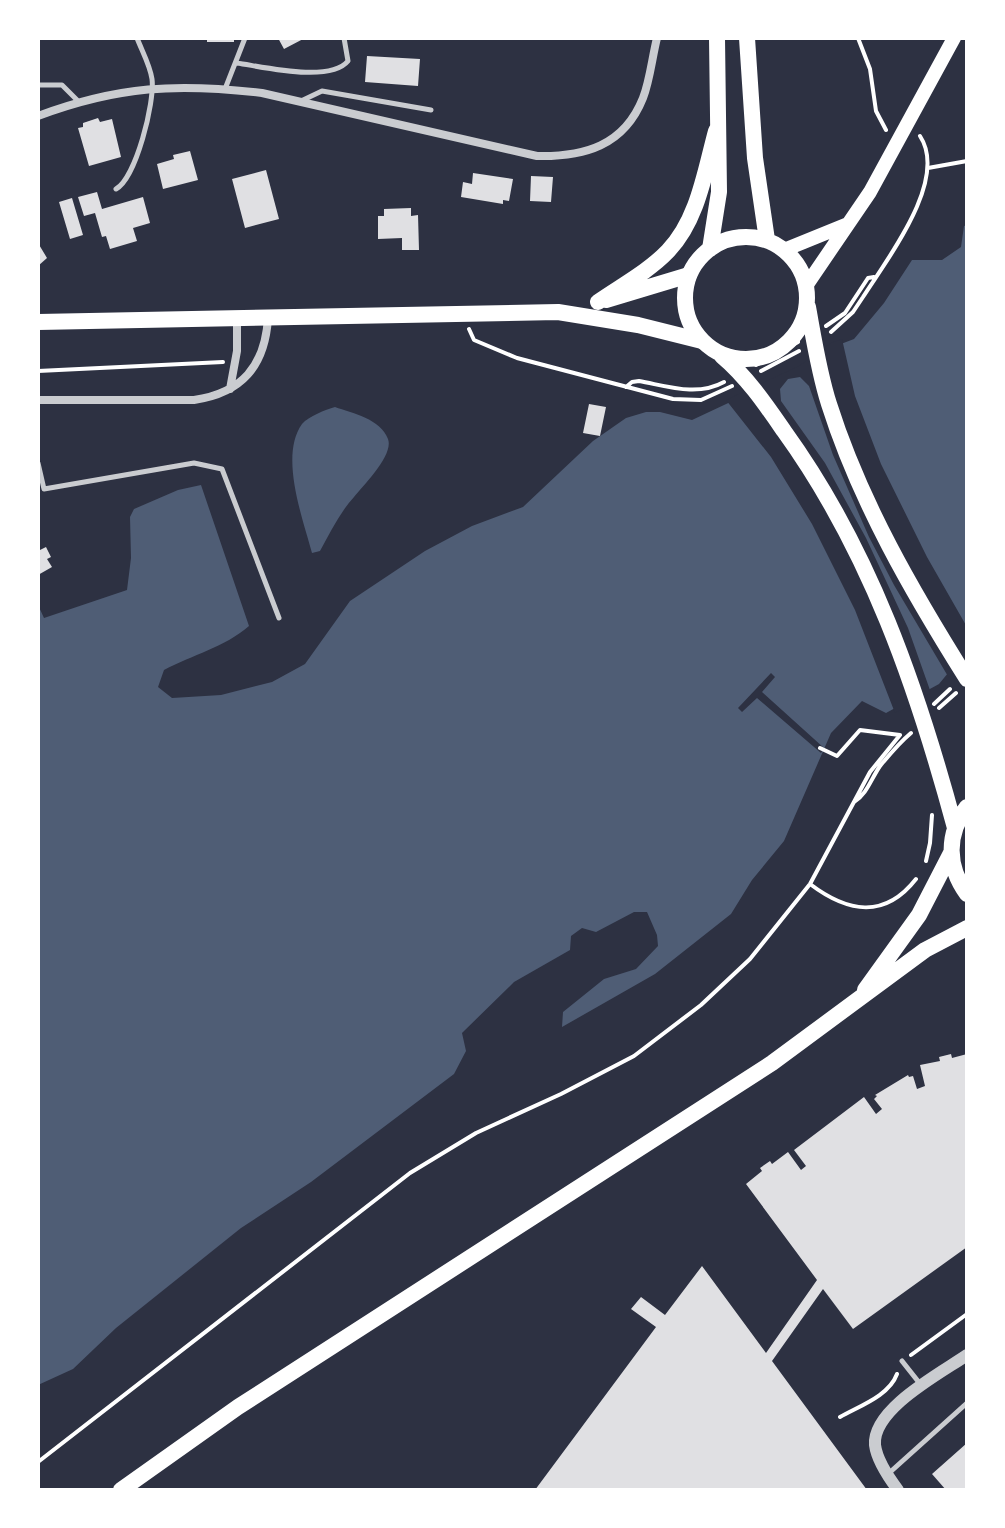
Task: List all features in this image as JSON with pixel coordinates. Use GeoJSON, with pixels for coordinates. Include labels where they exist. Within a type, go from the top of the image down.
{"type":"FeatureCollection","features":[{"type":"Feature","properties":{"kind":"main road"},"geometry":{"type":"LineString","coordinates":[[710,249],[719,192],[717,38]]}},
{"type":"Feature","properties":{"kind":"main road"},"geometry":{"type":"LineString","coordinates":[[747,38],[755,158],[767,240]]}},
{"type":"Feature","properties":{"kind":"main road"},"geometry":{"type":"LineString","coordinates":[[806,286],[870,192],[954,38]]}},
{"type":"Feature","properties":{"kind":"main road"},"geometry":{"type":"LineString","coordinates":[[598,302],[652,265],[680,237],[697,197],[719,122]]}},
{"type":"Feature","properties":{"kind":"main road"},"geometry":{"type":"LineString","coordinates":[[784,250],[848,224]]}},
{"type":"Feature","properties":{"kind":"main road"},"geometry":{"type":"LineString","coordinates":[[955,828],[880,599],[845,530],[810,469],[742,376],[702,341],[688,318],[685,303],[689,275],[710,249],[740,236],[752,236],[784,250],[799,268],[818,336],[828,403],[858,479],[962,686]]}},
{"type":"Feature","properties":{"kind":"main road"},"geometry":{"type":"LineString","coordinates":[[558,312],[641,292],[689,275]]}},
{"type":"Feature","properties":{"kind":"main road"},"geometry":{"type":"LineString","coordinates":[[722,356],[747,360],[776,352],[798,333],[808,307]]}},
{"type":"Feature","properties":{"kind":"main road"},"geometry":{"type":"LineString","coordinates":[[38,322],[558,312],[638,325],[702,341]]}},
{"type":"Feature","properties":{"kind":"main road"},"geometry":{"type":"LineString","coordinates":[[862,995],[919,915],[951,853],[955,828],[967,807]]}},
{"type":"Feature","properties":{"kind":"main road"},"geometry":{"type":"LineString","coordinates":[[951,853],[956,877],[967,894]]}},
{"type":"Feature","properties":{"kind":"main road"},"geometry":{"type":"LineString","coordinates":[[121,1490],[238,1407],[772,1063],[925,950],[967,928]]}},
{"type":"Feature","properties":{"kind":"street"},"geometry":{"type":"LineString","coordinates":[[38,116],[110,93],[187,86],[300,102],[537,156],[577,155],[601,147],[632,118],[643,97],[657,38]]}},
{"type":"Feature","properties":{"kind":"street"},"geometry":{"type":"LineString","coordinates":[[38,400],[194,400],[216,396],[230,390],[249,375],[267,336],[268,317]]}},
{"type":"Feature","properties":{"kind":"street"},"geometry":{"type":"LineString","coordinates":[[230,390],[237,351],[237,318]]}},
{"type":"Feature","properties":{"kind":"street"},"geometry":{"type":"LineString","coordinates":[[898,1490],[878,1457],[876,1433],[894,1408],[922,1386],[964,1362]]}},
{"type":"Feature","properties":{"kind":"lane"},"geometry":{"type":"LineString","coordinates":[[116,189],[127,180],[138,153],[152,88],[151,75],[137,38]]}},
{"type":"Feature","properties":{"kind":"lane"},"geometry":{"type":"LineString","coordinates":[[225,89],[245,38]]}},
{"type":"Feature","properties":{"kind":"lane"},"geometry":{"type":"LineString","coordinates":[[237,63],[330,72],[348,61],[344,38]]}},
{"type":"Feature","properties":{"kind":"lane"},"geometry":{"type":"LineString","coordinates":[[38,85],[62,85],[78,101]]}},
{"type":"Feature","properties":{"kind":"lane"},"geometry":{"type":"LineString","coordinates":[[300,102],[322,91],[431,110]]}},
{"type":"Feature","properties":{"kind":"lane"},"geometry":{"type":"LineString","coordinates":[[38,463],[44,489],[194,463],[222,469],[279,618]]}},
{"type":"Feature","properties":{"kind":"lane"},"geometry":{"type":"LineString","coordinates":[[902,1361],[922,1386]]}},
{"type":"Feature","properties":{"kind":"lane"},"geometry":{"type":"LineString","coordinates":[[887,1474],[967,1403]]}},
{"type":"Feature","properties":{"kind":"path"},"geometry":{"type":"LineString","coordinates":[[858,38],[870,69],[876,111],[896,146]]}},
{"type":"Feature","properties":{"kind":"path"},"geometry":{"type":"LineString","coordinates":[[626,387],[639,381],[691,391],[715,388],[818,336],[853,312],[920,200],[928,168],[925,143],[907,124]]}},
{"type":"Feature","properties":{"kind":"path"},"geometry":{"type":"LineString","coordinates":[[928,168],[967,161]]}},
{"type":"Feature","properties":{"kind":"path"},"geometry":{"type":"LineString","coordinates":[[818,336],[839,319],[868,278],[877,276]]}},
{"type":"Feature","properties":{"kind":"path"},"geometry":{"type":"LineString","coordinates":[[467,314],[469,334],[484,346],[541,365],[626,387],[694,401],[718,393],[742,376]]}},
{"type":"Feature","properties":{"kind":"path"},"geometry":{"type":"LineString","coordinates":[[756,365],[798,342]]}},
{"type":"Feature","properties":{"kind":"path"},"geometry":{"type":"LineString","coordinates":[[38,371],[228,362]]}},
{"type":"Feature","properties":{"kind":"path"},"geometry":{"type":"LineString","coordinates":[[938,709],[962,686]]}},
{"type":"Feature","properties":{"kind":"path"},"geometry":{"type":"LineString","coordinates":[[932,705],[950,689]]}},
{"type":"Feature","properties":{"kind":"path"},"geometry":{"type":"LineString","coordinates":[[852,803],[863,797],[898,744],[921,728]]}},
{"type":"Feature","properties":{"kind":"path"},"geometry":{"type":"LineString","coordinates":[[38,1462],[421,1166],[476,1133],[634,1056],[701,1005],[750,959],[810,884],[870,772],[900,735],[860,730],[837,756],[820,748]]}},
{"type":"Feature","properties":{"kind":"path"},"geometry":{"type":"LineString","coordinates":[[922,868],[930,843],[931,807]]}},
{"type":"Feature","properties":{"kind":"path"},"geometry":{"type":"LineString","coordinates":[[810,884],[835,902],[863,908],[896,898],[918,876]]}},
{"type":"Feature","properties":{"kind":"water"},"geometry":{"type":"Polygon","coordinates":[[[967,225],[967,650],[939,684],[886,713],[862,701],[831,733],[784,841],[752,880],[731,914],[655,974],[562,1027],[563,1012],[604,979],[636,969],[658,946],[657,935],[647,912],[634,912],[596,932],[582,928],[571,936],[570,950],[514,982],[462,1033],[466,1051],[454,1074],[311,1182],[241,1228],[116,1328],[73,1369],[38,1385],[38,605],[44,618],[127,590],[131,558],[130,517],[134,509],[178,490],[201,485],[249,626],[219,645],[164,670],[158,687],[172,698],[221,695],[272,682],[305,664],[350,601],[425,551],[472,526],[523,507],[593,441],[626,418],[646,412],[660,412],[692,420],[801,369],[833,347],[854,339],[884,303],[912,260],[942,260],[961,247],[964,226],[967,225]]]}},
{"type":"Feature","properties":{"kind":"water"},"geometry":{"type":"Polygon","coordinates":[[[335,407],[379,426],[389,446],[383,461],[344,509],[320,551],[312,553],[295,488],[295,437],[302,424],[335,407]]]}},
{"type":"Feature","properties":{"kind":"pier"},"geometry":{"type":"Polygon","coordinates":[[[842,339],[855,396],[881,464],[927,557],[967,627],[967,656],[949,678],[869,537],[833,455],[809,386],[800,377],[788,379],[780,389],[781,401],[825,463],[866,538],[908,628],[931,693],[895,713],[855,610],[812,524],[771,457],[726,400],[799,366],[831,343],[842,339]]]}},
{"type":"Feature","properties":{"kind":"pier"},"geometry":{"type":"Polygon","coordinates":[[[771,673],[775,677],[762,692],[824,748],[821,753],[757,698],[742,712],[738,708],[771,673]]]}},
{"type":"Feature","properties":{"kind":"building"},"geometry":{"type":"Polygon","coordinates":[[[207,38],[234,38],[234,42],[207,42],[207,38]]]}},
{"type":"Feature","properties":{"kind":"building"},"geometry":{"type":"Polygon","coordinates":[[[278,38],[305,38],[284,49],[278,38]]]}},
{"type":"Feature","properties":{"kind":"building"},"geometry":{"type":"Polygon","coordinates":[[[367,56],[420,59],[418,86],[365,82],[367,56]]]}},
{"type":"Feature","properties":{"kind":"building"},"geometry":{"type":"Polygon","coordinates":[[[98,118],[100,122],[112,119],[121,157],[89,166],[78,128],[98,118]]]}},
{"type":"Feature","properties":{"kind":"building"},"geometry":{"type":"Polygon","coordinates":[[[190,151],[198,180],[163,189],[157,164],[174,159],[173,155],[190,151]]]}},
{"type":"Feature","properties":{"kind":"building"},"geometry":{"type":"Polygon","coordinates":[[[266,170],[279,219],[245,228],[232,179],[266,170]]]}},
{"type":"Feature","properties":{"kind":"building"},"geometry":{"type":"Polygon","coordinates":[[[473,173],[513,179],[509,201],[503,200],[503,204],[461,197],[463,182],[472,184],[473,173]]]}},
{"type":"Feature","properties":{"kind":"building"},"geometry":{"type":"Polygon","coordinates":[[[531,176],[553,177],[551,202],[530,201],[531,176]]]}},
{"type":"Feature","properties":{"kind":"building"},"geometry":{"type":"Polygon","coordinates":[[[97,192],[102,209],[143,197],[150,223],[133,228],[137,241],[110,249],[106,236],[102,237],[95,213],[84,216],[78,197],[97,192]]]}},
{"type":"Feature","properties":{"kind":"building"},"geometry":{"type":"Polygon","coordinates":[[[72,198],[83,235],[70,239],[59,202],[72,198]]]}},
{"type":"Feature","properties":{"kind":"building"},"geometry":{"type":"Polygon","coordinates":[[[411,208],[411,216],[418,215],[419,250],[402,250],[402,238],[378,239],[378,216],[384,216],[384,209],[411,208]]]}},
{"type":"Feature","properties":{"kind":"building"},"geometry":{"type":"Polygon","coordinates":[[[38,243],[47,258],[38,266],[38,243]]]}},
{"type":"Feature","properties":{"kind":"building"},"geometry":{"type":"Polygon","coordinates":[[[589,404],[606,407],[600,436],[583,433],[589,404]]]}},
{"type":"Feature","properties":{"kind":"building"},"geometry":{"type":"Polygon","coordinates":[[[46,547],[51,557],[47,559],[52,567],[38,575],[38,551],[46,547]]]}},
{"type":"Feature","properties":{"kind":"building"},"geometry":{"type":"Polygon","coordinates":[[[951,1054],[952,1058],[967,1054],[967,1247],[853,1329],[823,1289],[772,1361],[867,1490],[535,1490],[656,1327],[631,1309],[641,1297],[665,1315],[702,1266],[766,1353],[817,1280],[746,1184],[762,1171],[760,1168],[770,1161],[772,1164],[788,1152],[801,1170],[806,1166],[794,1150],[864,1097],[876,1114],[882,1109],[874,1099],[875,1095],[908,1075],[913,1076],[917,1089],[925,1086],[920,1065],[940,1061],[939,1057],[951,1054]]]}},
{"type":"Feature","properties":{"kind":"building"},"geometry":{"type":"Polygon","coordinates":[[[967,1443],[967,1490],[946,1490],[932,1474],[967,1443]]]}}]}
